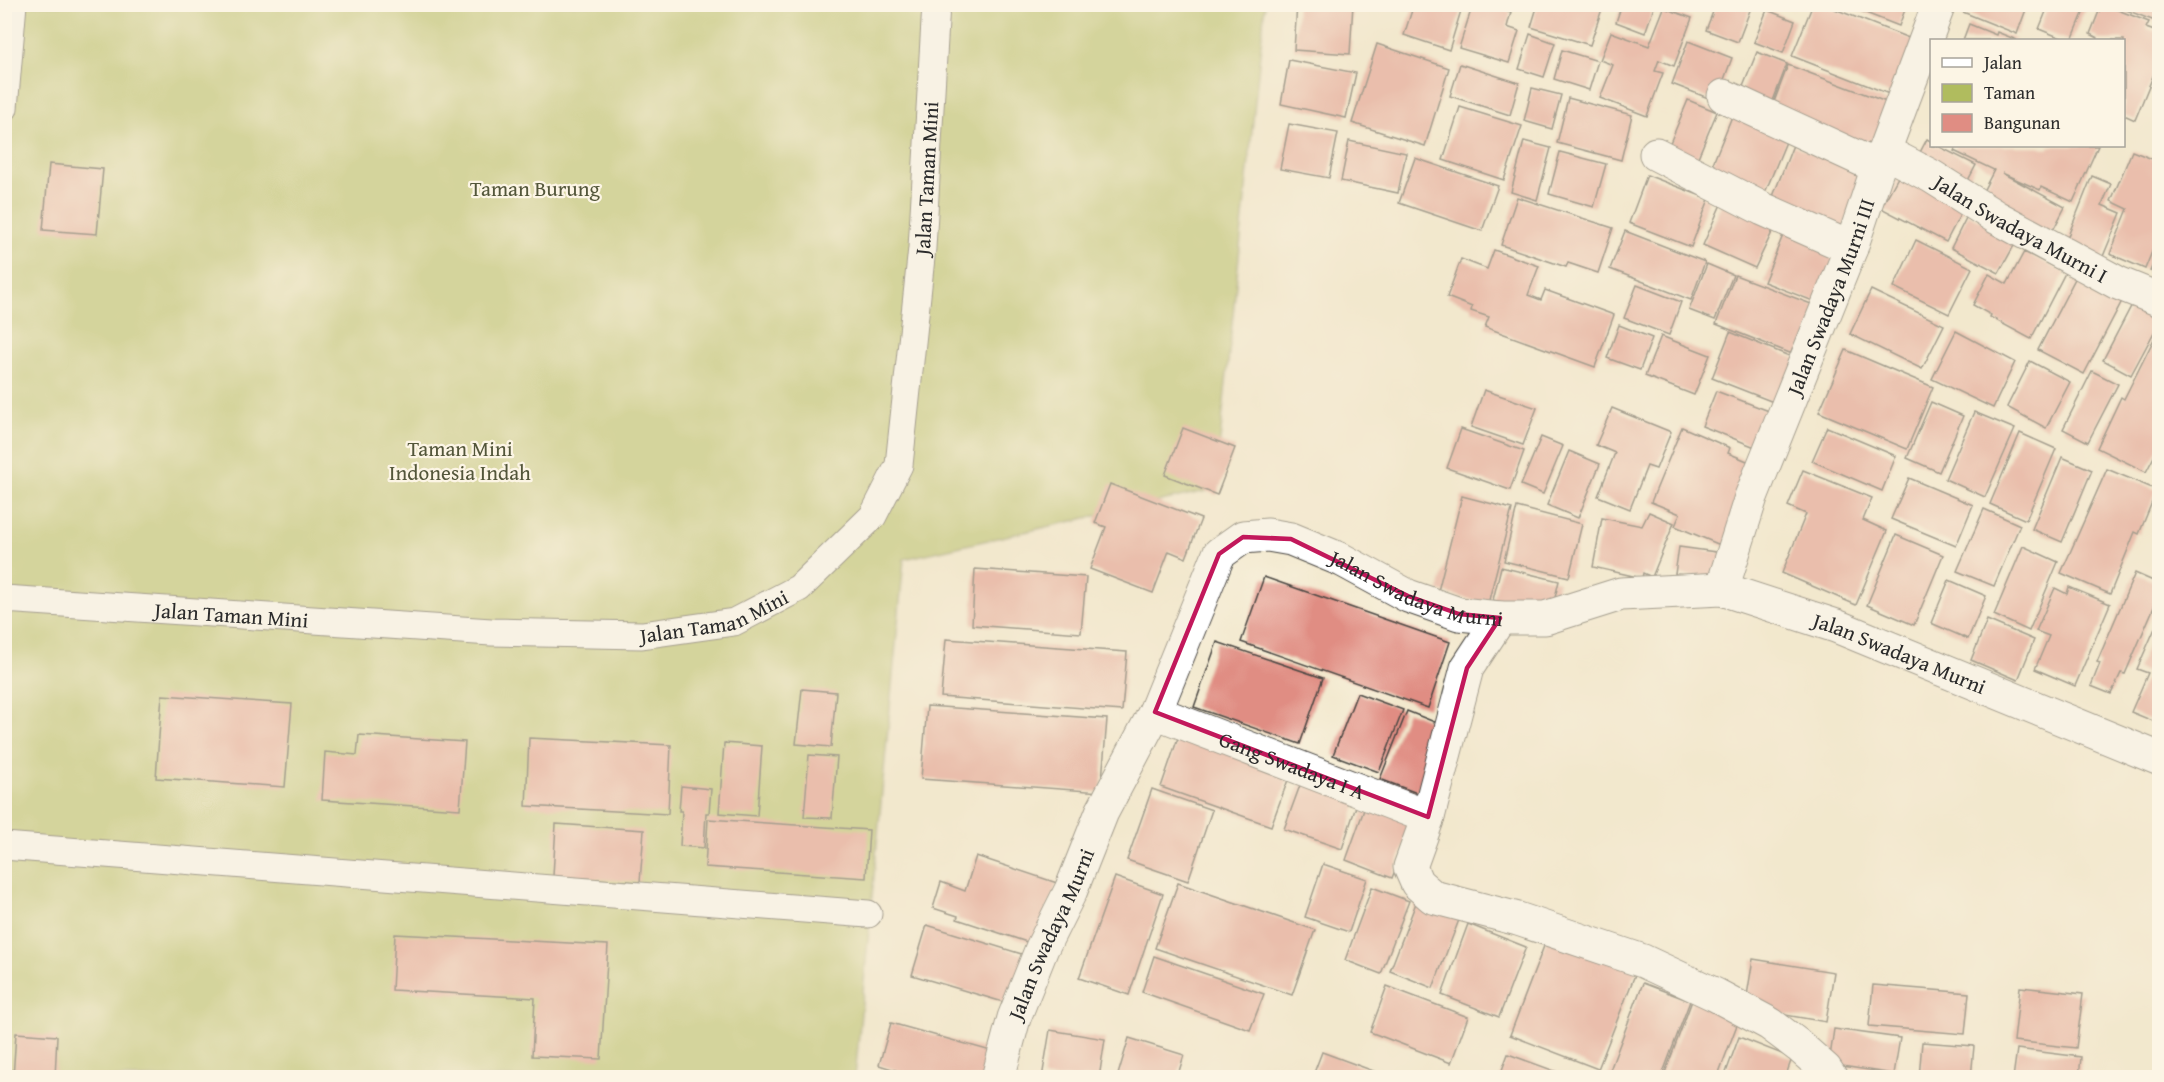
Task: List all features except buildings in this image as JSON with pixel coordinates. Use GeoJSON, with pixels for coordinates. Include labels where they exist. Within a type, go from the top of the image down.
{"type":"FeatureCollection","features":[{"type":"Feature","properties":{"kind":"street","name":"Jalan Swadaya Murni III"},"geometry":{"type":"LineString","coordinates":[[1722,589],[1751,497],[1851,248],[1940,4]]}},
{"type":"Feature","properties":{"kind":"street","name":"Jalan Swadaya Murni I"},"geometry":{"type":"LineString","coordinates":[[1724,96],[1882,160],[1931,176],[1996,217],[2118,283],[2160,300]]}},
{"type":"Feature","properties":{"kind":"street"},"geometry":{"type":"LineString","coordinates":[[1656,154],[1763,209],[1851,248]]}},
{"type":"Feature","properties":{"kind":"street","name":"Jalan Swadaya Murni"},"geometry":{"type":"LineString","coordinates":[[998,1077],[1014,1018],[1042,948],[1071,890],[1106,805],[1155,712],[1219,554],[1243,537],[1268,535],[1291,539],[1342,560],[1408,596],[1459,614],[1500,618],[1545,618],[1621,594],[1722,589],[1836,626],[2160,759]]}},
{"type":"Feature","properties":{"kind":"street"},"geometry":{"type":"LineString","coordinates":[[1500,618],[1467,668],[1428,817],[1410,867],[1417,883],[1433,897],[1518,919],[1643,961],[1716,995],[1770,1024],[1799,1046],[1831,1077]]}},
{"type":"Feature","properties":{"kind":"street","name":"Gang Swadaya I A"},"geometry":{"type":"LineString","coordinates":[[1155,712],[1428,817]]}},
{"type":"Feature","properties":{"kind":"lane"},"geometry":{"type":"LineString","coordinates":[[4,108],[13,4]]}},
{"type":"Feature","properties":{"kind":"lane","name":"Jalan Taman Mini"},"geometry":{"type":"LineString","coordinates":[[4,599],[491,632],[642,635],[734,622],[799,588],[873,516],[899,465],[922,248],[936,4]]}},
{"type":"Feature","properties":{"kind":"lane"},"geometry":{"type":"LineString","coordinates":[[4,846],[868,914]]}},
{"type":"Feature","properties":{"kind":"highlighted area"},"geometry":{"type":"Polygon","coordinates":[[[1243,537],[1291,539],[1408,596],[1459,614],[1500,618],[1467,668],[1428,817],[1155,712],[1219,554],[1243,537]]]}},
{"type":"Feature","properties":{"kind":"green space","name":"Taman Mini Indonesia Indah"},"geometry":{"type":"Polygon","coordinates":[[[5,5],[1265,5],[1215,489],[904,559],[855,1077],[5,1078],[5,5]]]}},
{"type":"Feature","properties":{"kind":"park label","name":"Taman Burung"},"geometry":{"type":"Point","coordinates":[535,188]}}]}
